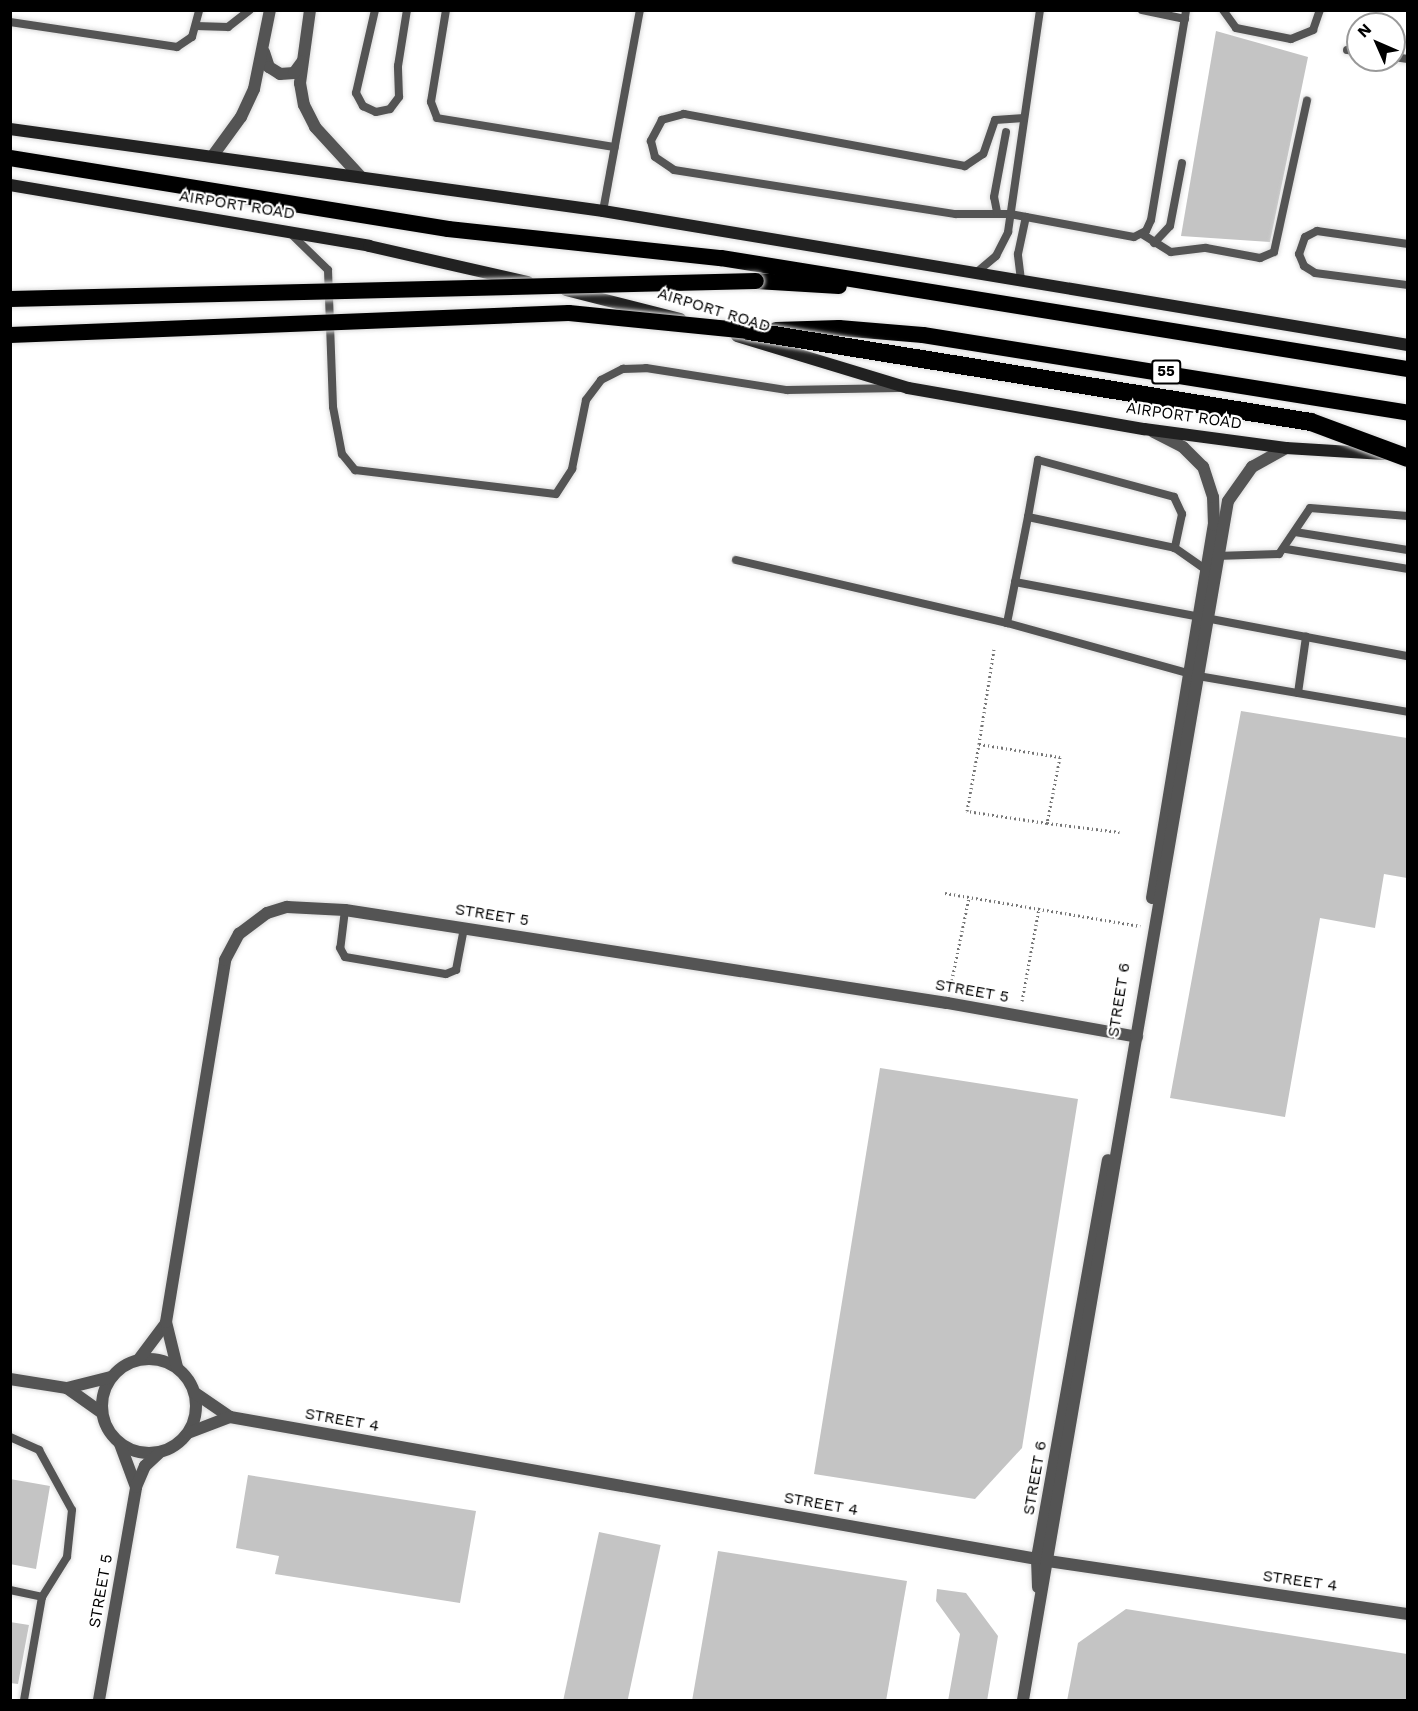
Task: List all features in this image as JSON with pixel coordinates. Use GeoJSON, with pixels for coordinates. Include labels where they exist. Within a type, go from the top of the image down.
{"type":"FeatureCollection","features":[{"type":"Feature","properties":{"kind":"highway"},"geometry":{"type":"LineString","coordinates":[[10,158],[448,229],[721,258],[1407,369]]}},
{"type":"Feature","properties":{"kind":"highway"},"geometry":{"type":"LineString","coordinates":[[10,299],[756,282],[927,291]]}},
{"type":"Feature","properties":{"kind":"highway","name":"AIRPORT ROAD"},"geometry":{"type":"LineString","coordinates":[[10,335],[570,313],[749,331],[839,328],[923,335],[1407,413]]}},
{"type":"Feature","properties":{"kind":"highway"},"geometry":{"type":"LineString","coordinates":[[749,331],[1311,422],[1407,456]]}},
{"type":"Feature","properties":{"kind":"main road"},"geometry":{"type":"LineString","coordinates":[[10,129],[214,154],[603,211],[1407,345]]}},
{"type":"Feature","properties":{"kind":"main road","name":"AIRPORT ROAD"},"geometry":{"type":"LineString","coordinates":[[10,186],[288,231],[638,306],[908,388],[1144,429],[1286,448],[1407,456]]}},
{"type":"Feature","properties":{"kind":"street"},"geometry":{"type":"LineString","coordinates":[[214,154],[241,117],[263,51],[270,10]]}},
{"type":"Feature","properties":{"kind":"street"},"geometry":{"type":"LineString","coordinates":[[310,10],[300,83],[309,116],[360,177]]}},
{"type":"Feature","properties":{"kind":"street"},"geometry":{"type":"LineString","coordinates":[[263,51],[269,67],[280,74],[294,73],[304,57]]}},
{"type":"Feature","properties":{"kind":"street","name":"STREET 6"},"geometry":{"type":"LineString","coordinates":[[1144,429],[1170,439],[1203,467],[1213,497],[1214,556],[1207,570],[1203,621]]}},
{"type":"Feature","properties":{"kind":"street","name":"STREET 6"},"geometry":{"type":"LineString","coordinates":[[1134,1037],[1148,927],[1214,556],[1234,488],[1262,459],[1286,448]]}},
{"type":"Feature","properties":{"kind":"street","name":"STREET 6"},"geometry":{"type":"LineString","coordinates":[[1023,1701],[1039,1609],[1042,1560],[1134,1037],[1193,675]]}},
{"type":"Feature","properties":{"kind":"street","name":"STREET 5"},"geometry":{"type":"LineString","coordinates":[[177,1367],[166,1322],[231,945],[267,913],[287,908],[345,909],[947,1003],[1134,1037]]}},
{"type":"Feature","properties":{"kind":"street","name":"STREET 5"},"geometry":{"type":"LineString","coordinates":[[139,1359],[166,1322]]}},
{"type":"Feature","properties":{"kind":"street"},"geometry":{"type":"LineString","coordinates":[[10,1379],[67,1388],[111,1377],[139,1359],[159,1359],[177,1367],[195,1393],[196,1414],[188,1433]]}},
{"type":"Feature","properties":{"kind":"street"},"geometry":{"type":"LineString","coordinates":[[102,1413],[103,1394],[111,1377]]}},
{"type":"Feature","properties":{"kind":"street"},"geometry":{"type":"LineString","coordinates":[[67,1388],[102,1413],[120,1444],[136,1487]]}},
{"type":"Feature","properties":{"kind":"street","name":"STREET 4"},"geometry":{"type":"LineString","coordinates":[[195,1393],[230,1417],[1042,1560],[1407,1614]]}},
{"type":"Feature","properties":{"kind":"street"},"geometry":{"type":"LineString","coordinates":[[120,1444],[139,1452],[159,1453],[188,1433],[230,1417]]}},
{"type":"Feature","properties":{"kind":"street","name":"STREET 5"},"geometry":{"type":"LineString","coordinates":[[99,1701],[136,1487],[145,1466],[159,1453]]}},
{"type":"Feature","properties":{"kind":"lane"},"geometry":{"type":"LineString","coordinates":[[10,22],[167,47],[185,44],[196,26],[199,10]]}},
{"type":"Feature","properties":{"kind":"lane"},"geometry":{"type":"LineString","coordinates":[[196,26],[228,27],[250,10]]}},
{"type":"Feature","properties":{"kind":"lane"},"geometry":{"type":"LineString","coordinates":[[375,10],[356,93],[363,106],[376,112],[390,109],[399,97],[398,66],[406,10]]}},
{"type":"Feature","properties":{"kind":"lane"},"geometry":{"type":"LineString","coordinates":[[446,10],[431,102],[437,118],[615,147]]}},
{"type":"Feature","properties":{"kind":"lane"},"geometry":{"type":"LineString","coordinates":[[603,211],[640,10]]}},
{"type":"Feature","properties":{"kind":"lane"},"geometry":{"type":"LineString","coordinates":[[977,272],[1005,242],[1040,10]]}},
{"type":"Feature","properties":{"kind":"lane"},"geometry":{"type":"LineString","coordinates":[[1024,118],[995,120],[983,154],[965,166],[684,114],[668,116],[652,133],[655,157],[674,170],[956,214],[1010,213],[1129,238],[1142,234],[1151,220],[1186,15],[1142,10]]}},
{"type":"Feature","properties":{"kind":"lane"},"geometry":{"type":"LineString","coordinates":[[1223,10],[1236,28],[1291,39],[1313,30],[1320,10]]}},
{"type":"Feature","properties":{"kind":"lane"},"geometry":{"type":"LineString","coordinates":[[1142,234],[1171,252],[1206,248],[1260,258],[1274,252],[1279,244],[1306,101]]}},
{"type":"Feature","properties":{"kind":"lane"},"geometry":{"type":"LineString","coordinates":[[997,212],[994,197],[1006,132]]}},
{"type":"Feature","properties":{"kind":"lane"},"geometry":{"type":"LineString","coordinates":[[1154,243],[1170,226],[1182,163]]}},
{"type":"Feature","properties":{"kind":"lane"},"geometry":{"type":"LineString","coordinates":[[1021,280],[1018,254],[1026,217]]}},
{"type":"Feature","properties":{"kind":"lane"},"geometry":{"type":"LineString","coordinates":[[288,231],[328,270],[333,407],[342,454],[356,470],[556,494],[572,469],[586,400],[601,380],[623,369],[646,368],[787,390],[908,388]]}},
{"type":"Feature","properties":{"kind":"lane"},"geometry":{"type":"LineString","coordinates":[[1407,244],[1317,231],[1305,237],[1299,254],[1304,266],[1315,273],[1407,285]]}},
{"type":"Feature","properties":{"kind":"lane"},"geometry":{"type":"LineString","coordinates":[[1007,623],[1038,460],[1174,497],[1182,514],[1175,548]]}},
{"type":"Feature","properties":{"kind":"lane"},"geometry":{"type":"LineString","coordinates":[[1286,549],[1304,513],[1317,507],[1407,516]]}},
{"type":"Feature","properties":{"kind":"lane"},"geometry":{"type":"LineString","coordinates":[[1028,517],[1175,548],[1207,570]]}},
{"type":"Feature","properties":{"kind":"lane"},"geometry":{"type":"LineString","coordinates":[[1295,532],[1407,550]]}},
{"type":"Feature","properties":{"kind":"lane"},"geometry":{"type":"LineString","coordinates":[[1214,556],[1269,556],[1286,549],[1407,569]]}},
{"type":"Feature","properties":{"kind":"lane"},"geometry":{"type":"LineString","coordinates":[[736,560],[1007,623],[1193,675],[1407,712]]}},
{"type":"Feature","properties":{"kind":"lane"},"geometry":{"type":"LineString","coordinates":[[1015,582],[1203,621],[1407,656]]}},
{"type":"Feature","properties":{"kind":"lane"},"geometry":{"type":"LineString","coordinates":[[1298,693],[1306,637]]}},
{"type":"Feature","properties":{"kind":"lane"},"geometry":{"type":"LineString","coordinates":[[345,909],[340,948],[345,957],[446,974],[456,970],[464,928]]}},
{"type":"Feature","properties":{"kind":"lane"},"geometry":{"type":"LineString","coordinates":[[10,1437],[39,1450],[72,1510],[67,1557],[42,1597],[24,1701]]}},
{"type":"Feature","properties":{"kind":"lane"},"geometry":{"type":"LineString","coordinates":[[10,1590],[42,1597]]}},
{"type":"Feature","properties":{"kind":"path"},"geometry":{"type":"LineString","coordinates":[[994,649],[967,811],[1119,832]]}},
{"type":"Feature","properties":{"kind":"path"},"geometry":{"type":"LineString","coordinates":[[979,744],[1060,757],[1047,823]]}},
{"type":"Feature","properties":{"kind":"path"},"geometry":{"type":"LineString","coordinates":[[945,893],[1148,927]]}},
{"type":"Feature","properties":{"kind":"path"},"geometry":{"type":"LineString","coordinates":[[947,1003],[969,897]]}},
{"type":"Feature","properties":{"kind":"path"},"geometry":{"type":"LineString","coordinates":[[1019,1016],[1040,908]]}},
{"type":"Feature","properties":{"kind":"building"},"geometry":{"type":"Polygon","coordinates":[[[1216,31],[1308,57],[1270,242],[1181,236],[1216,31]]]}},
{"type":"Feature","properties":{"kind":"building"},"geometry":{"type":"Polygon","coordinates":[[[1241,711],[1407,738],[1407,878],[1384,874],[1375,928],[1320,918],[1285,1117],[1170,1098],[1241,711]]]}},
{"type":"Feature","properties":{"kind":"building"},"geometry":{"type":"Polygon","coordinates":[[[880,1068],[1078,1099],[1022,1448],[975,1499],[814,1474],[880,1068]]]}},
{"type":"Feature","properties":{"kind":"building"},"geometry":{"type":"Polygon","coordinates":[[[248,1475],[476,1511],[460,1603],[275,1574],[279,1556],[236,1548],[248,1475]]]}},
{"type":"Feature","properties":{"kind":"building"},"geometry":{"type":"Polygon","coordinates":[[[10,1479],[50,1486],[36,1569],[10,1564],[10,1479]]]}},
{"type":"Feature","properties":{"kind":"building"},"geometry":{"type":"Polygon","coordinates":[[[599,1532],[661,1545],[628,1700],[563,1699],[599,1532]]]}},
{"type":"Feature","properties":{"kind":"building"},"geometry":{"type":"Polygon","coordinates":[[[718,1551],[907,1581],[886,1701],[692,1701],[718,1551]]]}},
{"type":"Feature","properties":{"kind":"building"},"geometry":{"type":"Polygon","coordinates":[[[937,1589],[966,1593],[998,1636],[987,1701],[948,1701],[960,1634],[936,1601],[937,1589]]]}},
{"type":"Feature","properties":{"kind":"building"},"geometry":{"type":"Polygon","coordinates":[[[1126,1609],[1407,1654],[1407,1701],[1067,1701],[1078,1643],[1126,1609]]]}},
{"type":"Feature","properties":{"kind":"building"},"geometry":{"type":"Polygon","coordinates":[[[10,1622],[29,1625],[18,1684],[10,1683],[10,1622]]]}}]}
